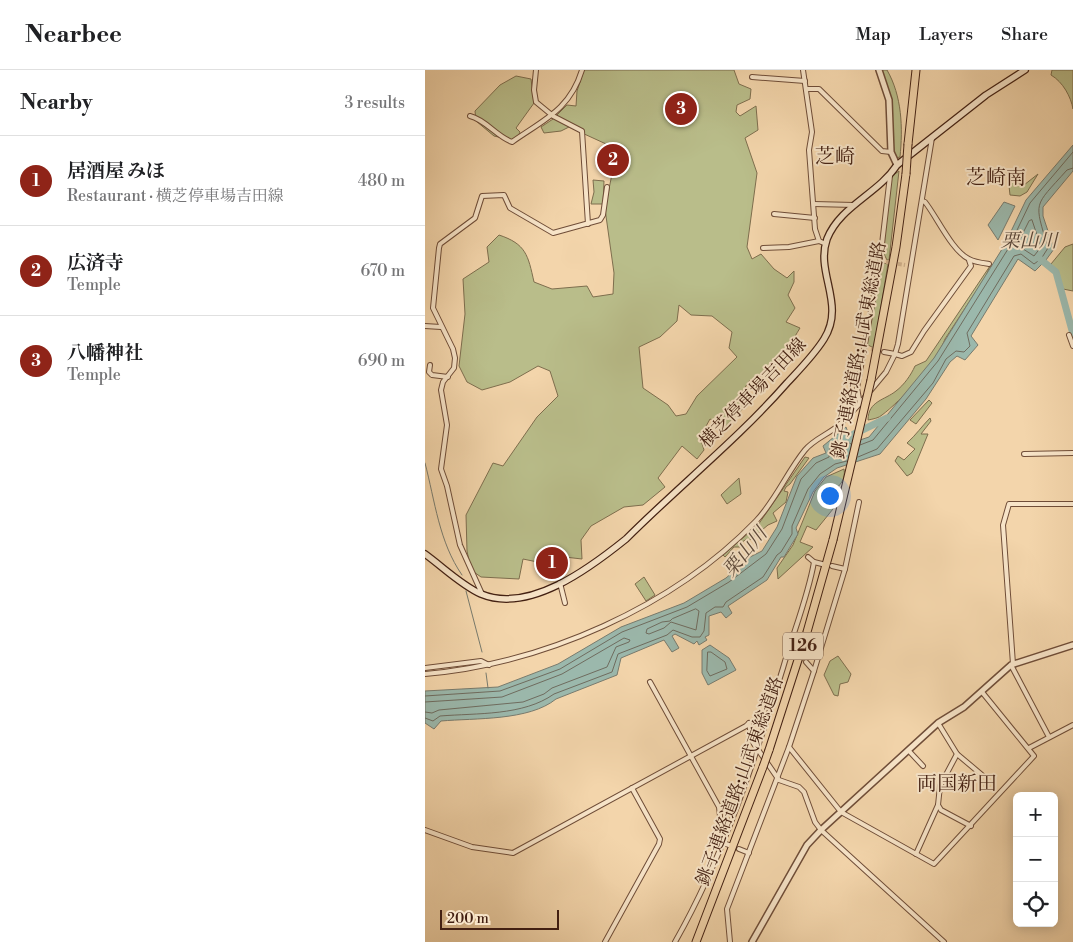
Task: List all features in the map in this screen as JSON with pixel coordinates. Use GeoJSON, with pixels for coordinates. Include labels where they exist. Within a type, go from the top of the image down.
{"type":"FeatureCollection","features":[{"type":"Feature","properties":{"kind":"highway","name":"銚子連絡道路;山武東総道路"},"geometry":{"type":"LineString","coordinates":[[696,942],[769,750],[807,632],[833,540],[871,380],[894,256],[916,70]]}},
{"type":"Feature","properties":{"kind":"main road","name":"横芝停車場吉田線"},"geometry":{"type":"LineString","coordinates":[[425,554],[482,594],[502,599],[517,599],[533,596],[560,582],[601,558],[626,539],[765,407],[819,345],[827,333],[832,315],[832,296],[823,253],[836,223],[890,176],[897,166],[986,95],[1021,71]]}},
{"type":"Feature","properties":{"kind":"street"},"geometry":{"type":"LineString","coordinates":[[536,70],[534,90],[536,102],[553,116],[582,131],[588,224]]}},
{"type":"Feature","properties":{"kind":"street"},"geometry":{"type":"LineString","coordinates":[[470,116],[477,118],[512,142],[553,116],[567,102],[577,86],[582,70]]}},
{"type":"Feature","properties":{"kind":"street"},"geometry":{"type":"LineString","coordinates":[[803,70],[812,132],[809,150],[819,241]]}},
{"type":"Feature","properties":{"kind":"street"},"geometry":{"type":"LineString","coordinates":[[879,70],[889,100],[891,152],[897,166]]}},
{"type":"Feature","properties":{"kind":"street"},"geometry":{"type":"LineString","coordinates":[[752,77],[805,81]]}},
{"type":"Feature","properties":{"kind":"street"},"geometry":{"type":"LineString","coordinates":[[806,89],[819,89],[883,151],[891,152]]}},
{"type":"Feature","properties":{"kind":"street"},"geometry":{"type":"LineString","coordinates":[[425,674],[489,665],[526,656],[577,639],[640,607],[693,574],[736,540],[757,520],[807,448],[839,425],[860,404],[886,372],[895,354],[912,266],[932,138]]}},
{"type":"Feature","properties":{"kind":"street"},"geometry":{"type":"LineString","coordinates":[[860,404],[857,388],[880,261],[890,176]]}},
{"type":"Feature","properties":{"kind":"street"},"geometry":{"type":"LineString","coordinates":[[482,594],[460,545],[447,486],[441,469],[447,425],[441,390],[453,368],[455,358],[432,302],[439,265],[440,244],[475,218],[482,196],[504,195],[510,208],[553,233],[600,220],[603,215],[607,187]]}},
{"type":"Feature","properties":{"kind":"street"},"geometry":{"type":"LineString","coordinates":[[884,352],[902,356],[911,352],[971,266],[969,260],[955,246],[934,213],[922,201]]}},
{"type":"Feature","properties":{"kind":"street"},"geometry":{"type":"LineString","coordinates":[[814,204],[855,205]]}},
{"type":"Feature","properties":{"kind":"street"},"geometry":{"type":"LineString","coordinates":[[773,214],[815,218]]}},
{"type":"Feature","properties":{"kind":"street"},"geometry":{"type":"LineString","coordinates":[[763,248],[789,247],[819,241],[826,244]]}},
{"type":"Feature","properties":{"kind":"street"},"geometry":{"type":"LineString","coordinates":[[969,260],[989,264]]}},
{"type":"Feature","properties":{"kind":"street"},"geometry":{"type":"LineString","coordinates":[[880,261],[886,262]]}},
{"type":"Feature","properties":{"kind":"street"},"geometry":{"type":"LineString","coordinates":[[905,265],[912,266]]}},
{"type":"Feature","properties":{"kind":"street"},"geometry":{"type":"LineString","coordinates":[[425,326],[441,327]]}},
{"type":"Feature","properties":{"kind":"street"},"geometry":{"type":"LineString","coordinates":[[1069,335],[1073,346]]}},
{"type":"Feature","properties":{"kind":"street"},"geometry":{"type":"LineString","coordinates":[[865,348],[871,349]]}},
{"type":"Feature","properties":{"kind":"street"},"geometry":{"type":"LineString","coordinates":[[429,365],[431,375],[448,377]]}},
{"type":"Feature","properties":{"kind":"street"},"geometry":{"type":"LineString","coordinates":[[1024,454],[1073,453]]}},
{"type":"Feature","properties":{"kind":"street"},"geometry":{"type":"LineString","coordinates":[[730,942],[727,910],[789,747],[814,671],[845,569],[859,502]]}},
{"type":"Feature","properties":{"kind":"street"},"geometry":{"type":"LineString","coordinates":[[1049,737],[1012,665],[1003,525],[1009,504],[1073,504]]}},
{"type":"Feature","properties":{"kind":"street"},"geometry":{"type":"LineString","coordinates":[[808,557],[814,562],[822,564]]}},
{"type":"Feature","properties":{"kind":"street"},"geometry":{"type":"LineString","coordinates":[[675,942],[703,891],[723,843],[757,747],[814,562]]}},
{"type":"Feature","properties":{"kind":"street"},"geometry":{"type":"LineString","coordinates":[[832,566],[845,569]]}},
{"type":"Feature","properties":{"kind":"street"},"geometry":{"type":"LineString","coordinates":[[560,582],[565,603]]}},
{"type":"Feature","properties":{"kind":"street"},"geometry":{"type":"LineString","coordinates":[[790,644],[795,650]]}},
{"type":"Feature","properties":{"kind":"street"},"geometry":{"type":"LineString","coordinates":[[753,942],[807,845],[821,830],[938,723],[982,692],[1012,665],[1073,645]]}},
{"type":"Feature","properties":{"kind":"street"},"geometry":{"type":"LineString","coordinates":[[425,668],[481,661],[489,665]]}},
{"type":"Feature","properties":{"kind":"street"},"geometry":{"type":"LineString","coordinates":[[806,662],[814,671]]}},
{"type":"Feature","properties":{"kind":"street"},"geometry":{"type":"LineString","coordinates":[[650,682],[719,807],[723,843]]}},
{"type":"Feature","properties":{"kind":"street"},"geometry":{"type":"LineString","coordinates":[[789,747],[841,812],[935,864],[1034,755],[982,692]]}},
{"type":"Feature","properties":{"kind":"street"},"geometry":{"type":"LineString","coordinates":[[425,830],[472,847],[513,853],[749,723],[752,741],[777,778],[799,787],[804,792],[815,822],[821,830],[944,942]]}},
{"type":"Feature","properties":{"kind":"street"},"geometry":{"type":"LineString","coordinates":[[938,723],[957,754],[982,775]]}},
{"type":"Feature","properties":{"kind":"street"},"geometry":{"type":"LineString","coordinates":[[1029,748],[1073,725]]}},
{"type":"Feature","properties":{"kind":"street"},"geometry":{"type":"LineString","coordinates":[[909,751],[923,766]]}},
{"type":"Feature","properties":{"kind":"street"},"geometry":{"type":"LineString","coordinates":[[916,854],[938,804],[940,786],[957,754]]}},
{"type":"Feature","properties":{"kind":"street"},"geometry":{"type":"LineString","coordinates":[[605,942],[660,839],[632,788]]}},
{"type":"Feature","properties":{"kind":"street"},"geometry":{"type":"LineString","coordinates":[[938,804],[941,810],[971,826]]}},
{"type":"Feature","properties":{"kind":"street"},"geometry":{"type":"LineString","coordinates":[[723,843],[729,845]]}},
{"type":"Feature","properties":{"kind":"street"},"geometry":{"type":"LineString","coordinates":[[739,849],[749,853]]}},
{"type":"Feature","properties":{"kind":"green space"},"geometry":{"type":"Polygon","coordinates":[[[584,70],[734,70],[739,84],[751,89],[750,99],[737,105],[736,112],[740,116],[756,106],[758,130],[745,138],[757,173],[747,247],[752,259],[761,254],[774,269],[787,278],[794,271],[794,282],[788,295],[795,308],[786,322],[800,328],[785,353],[773,367],[758,378],[749,381],[743,391],[748,403],[726,426],[710,419],[700,437],[704,450],[697,459],[682,446],[658,478],[665,487],[643,505],[624,507],[591,526],[581,540],[582,559],[556,556],[547,564],[523,559],[519,579],[481,577],[471,570],[467,551],[466,515],[493,463],[503,466],[537,417],[558,396],[550,371],[538,366],[510,382],[482,390],[467,382],[459,366],[465,314],[463,279],[489,262],[487,247],[499,235],[515,242],[524,252],[530,265],[534,282],[552,289],[587,286],[593,297],[613,294],[614,273],[605,209],[617,149],[569,127],[561,131],[544,133],[541,127],[553,119],[567,105],[576,106],[577,91],[584,70]],[[679,305],[677,321],[660,337],[639,347],[643,388],[668,405],[676,416],[686,414],[697,396],[737,357],[729,348],[732,332],[712,316],[691,315],[679,305]]]}},
{"type":"Feature","properties":{"kind":"green space"},"geometry":{"type":"Polygon","coordinates":[[[882,70],[887,70],[892,80],[900,112],[901,146],[900,157],[896,158],[894,154],[891,97],[882,70]]]}},
{"type":"Feature","properties":{"kind":"green space"},"geometry":{"type":"Polygon","coordinates":[[[1052,70],[1073,70],[1073,109],[1066,90],[1051,75],[1052,70]]]}},
{"type":"Feature","properties":{"kind":"green space"},"geometry":{"type":"Polygon","coordinates":[[[516,76],[531,79],[534,103],[516,128],[520,132],[516,141],[494,136],[476,121],[475,111],[500,85],[516,76]]]}},
{"type":"Feature","properties":{"kind":"green space"},"geometry":{"type":"Polygon","coordinates":[[[1015,170],[1024,185],[1038,174],[1027,192],[1020,196],[1010,195],[1009,186],[1015,170]]]}},
{"type":"Feature","properties":{"kind":"green space"},"geometry":{"type":"Polygon","coordinates":[[[899,171],[889,260],[887,260],[883,252],[890,184],[892,176],[899,171]]]}},
{"type":"Feature","properties":{"kind":"green space"},"geometry":{"type":"Polygon","coordinates":[[[593,180],[604,181],[603,204],[591,204],[594,192],[593,180]]]}},
{"type":"Feature","properties":{"kind":"green space"},"geometry":{"type":"Polygon","coordinates":[[[1073,244],[1073,291],[1063,289],[1058,273],[1051,264],[1065,247],[1073,244]]]}},
{"type":"Feature","properties":{"kind":"green space"},"geometry":{"type":"Polygon","coordinates":[[[883,263],[888,264],[874,348],[866,344],[880,267],[883,263]]]}},
{"type":"Feature","properties":{"kind":"green space"},"geometry":{"type":"Polygon","coordinates":[[[990,266],[986,276],[927,369],[890,409],[879,417],[868,420],[874,405],[899,389],[915,366],[926,361],[990,266]]]}},
{"type":"Feature","properties":{"kind":"green space"},"geometry":{"type":"Polygon","coordinates":[[[929,400],[932,403],[916,424],[910,420],[929,400]]]}},
{"type":"Feature","properties":{"kind":"green space"},"geometry":{"type":"Polygon","coordinates":[[[930,418],[931,421],[921,434],[928,434],[912,473],[907,476],[895,461],[898,456],[904,460],[915,449],[907,443],[930,418]]]}},
{"type":"Feature","properties":{"kind":"green space"},"geometry":{"type":"Polygon","coordinates":[[[805,457],[809,458],[784,491],[788,492],[786,502],[773,513],[777,521],[768,525],[750,540],[747,539],[742,542],[742,547],[734,547],[725,557],[723,555],[758,525],[805,457]]]}},
{"type":"Feature","properties":{"kind":"green space"},"geometry":{"type":"Polygon","coordinates":[[[844,469],[842,482],[832,492],[833,509],[816,530],[807,526],[800,542],[813,547],[778,579],[777,568],[793,545],[815,491],[826,477],[844,469]]]}},
{"type":"Feature","properties":{"kind":"green space"},"geometry":{"type":"Polygon","coordinates":[[[739,478],[741,494],[727,504],[721,495],[739,478]]]}},
{"type":"Feature","properties":{"kind":"green space"},"geometry":{"type":"Polygon","coordinates":[[[644,577],[655,595],[646,601],[635,584],[644,577]]]}},
{"type":"Feature","properties":{"kind":"green space"},"geometry":{"type":"Polygon","coordinates":[[[838,656],[851,674],[848,682],[840,684],[838,696],[834,695],[824,675],[830,661],[838,656]]]}},
{"type":"Feature","properties":{"kind":"water","name":"栗山川"},"geometry":{"type":"Polygon","coordinates":[[[1073,145],[1073,171],[1043,207],[1043,216],[1054,249],[1046,260],[1048,262],[1045,265],[1042,264],[1035,271],[1018,259],[971,336],[978,345],[965,360],[957,356],[950,362],[926,399],[880,454],[837,468],[824,477],[813,492],[796,528],[798,534],[784,557],[781,557],[767,580],[728,606],[732,613],[726,618],[721,612],[709,616],[709,635],[705,637],[707,640],[699,645],[697,641],[694,644],[675,634],[672,636],[679,648],[672,652],[664,640],[621,658],[617,675],[531,711],[501,717],[441,721],[434,729],[425,723],[425,691],[498,687],[558,664],[621,627],[684,603],[726,578],[750,557],[762,551],[777,527],[797,476],[813,458],[826,453],[823,446],[846,427],[850,438],[857,441],[869,437],[934,358],[1004,246],[1026,200],[1073,145]]]}},
{"type":"Feature","properties":{"kind":"water"},"geometry":{"type":"Polygon","coordinates":[[[1004,202],[1015,206],[998,240],[988,225],[1004,202]]]}},
{"type":"Feature","properties":{"kind":"water"},"geometry":{"type":"Polygon","coordinates":[[[710,645],[729,658],[736,670],[708,685],[702,673],[702,650],[710,645]]]}},
{"type":"Feature","properties":{"kind":"waterway"},"geometry":{"type":"LineString","coordinates":[[1040,259],[1056,272],[1073,334]]}},
{"type":"Feature","properties":{"kind":"waterway","name":"栗山川"},"geometry":{"type":"LineString","coordinates":[[842,442],[887,418]]}},
{"type":"Feature","properties":{"kind":"waterway"},"geometry":{"type":"LineString","coordinates":[[425,463],[443,535],[454,562],[462,575]]}},
{"type":"Feature","properties":{"kind":"waterway"},"geometry":{"type":"LineString","coordinates":[[466,591],[482,652]]}},
{"type":"Feature","properties":{"kind":"waterway"},"geometry":{"type":"LineString","coordinates":[[486,673],[488,688]]}},
{"type":"Feature","properties":{"kind":"tunnel"},"geometry":{"type":"LineString","coordinates":[[886,262],[905,265]]}},
{"type":"Feature","properties":{"kind":"tunnel"},"geometry":{"type":"LineString","coordinates":[[871,349],[884,352]]}},
{"type":"Feature","properties":{"kind":"tunnel"},"geometry":{"type":"LineString","coordinates":[[795,649],[806,662]]}},
{"type":"Feature","properties":{"kind":"place","name":"八幡神社"},"geometry":{"type":"Point","coordinates":[681,109]}},
{"type":"Feature","properties":{"kind":"place","name":"広済寺"},"geometry":{"type":"Point","coordinates":[613,160]}},
{"type":"Feature","properties":{"kind":"place","name":"居酒屋 みほ"},"geometry":{"type":"Point","coordinates":[552,563]}},
{"type":"Feature","properties":{"kind":"district","name":"芝崎"},"geometry":{"type":"Point","coordinates":[835,157]}},
{"type":"Feature","properties":{"kind":"district","name":"芝崎南"},"geometry":{"type":"Point","coordinates":[996,178]}},
{"type":"Feature","properties":{"kind":"district","name":"両国新田"},"geometry":{"type":"Point","coordinates":[957,784]}}]}
